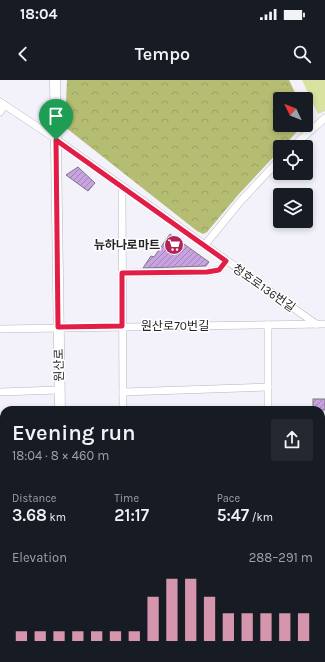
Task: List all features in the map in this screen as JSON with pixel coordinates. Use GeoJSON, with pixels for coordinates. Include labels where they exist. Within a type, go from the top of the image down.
{"type":"FeatureCollection","features":[{"type":"Feature","properties":{"kind":"street","name":"원산로"},"geometry":{"type":"LineString","coordinates":[[55,80],[60,406]]}},
{"type":"Feature","properties":{"kind":"street","name":"청호로136번길"},"geometry":{"type":"LineString","coordinates":[[3,104],[316,324]]}},
{"type":"Feature","properties":{"kind":"street"},"geometry":{"type":"LineString","coordinates":[[0,112],[3,104]]}},
{"type":"Feature","properties":{"kind":"street"},"geometry":{"type":"LineString","coordinates":[[300,140],[325,118]]}},
{"type":"Feature","properties":{"kind":"street"},"geometry":{"type":"LineString","coordinates":[[204,246],[243,199],[273,167]]}},
{"type":"Feature","properties":{"kind":"street"},"geometry":{"type":"LineString","coordinates":[[122,188],[123,406]]}},
{"type":"Feature","properties":{"kind":"street"},"geometry":{"type":"LineString","coordinates":[[122,273],[207,272],[219,270],[226,261]]}},
{"type":"Feature","properties":{"kind":"street","name":"원산로70번길"},"geometry":{"type":"LineString","coordinates":[[0,329],[325,324]]}},
{"type":"Feature","properties":{"kind":"street"},"geometry":{"type":"LineString","coordinates":[[268,325],[268,406]]}},
{"type":"Feature","properties":{"kind":"street"},"geometry":{"type":"LineString","coordinates":[[123,392],[268,387]]}},
{"type":"Feature","properties":{"kind":"street"},"geometry":{"type":"LineString","coordinates":[[0,392],[60,390]]}},
{"type":"Feature","properties":{"kind":"green space"},"geometry":{"type":"Polygon","coordinates":[[[67,80],[289,80],[295,92],[273,92],[273,132],[297,132],[289,140],[273,140],[273,158],[238,195],[207,232],[203,234],[197,231],[65,127],[67,80]]]}},
{"type":"Feature","properties":{"kind":"green space"},"geometry":{"type":"Polygon","coordinates":[[[302,80],[325,80],[325,111],[318,114],[313,103],[313,92],[308,92],[302,80]]]}},
{"type":"Feature","properties":{"kind":"building"},"geometry":{"type":"Polygon","coordinates":[[[78,167],[95,183],[88,191],[66,175],[78,167]]]}},
{"type":"Feature","properties":{"kind":"building","name":"뉴하나로마트"},"geometry":{"type":"Polygon","coordinates":[[[170,234],[209,262],[206,266],[143,268],[151,256],[154,257],[170,234]]]}},
{"type":"Feature","properties":{"kind":"building"},"geometry":{"type":"Polygon","coordinates":[[[313,399],[325,399],[325,406],[313,406],[313,399]]]}},
{"type":"Feature","properties":{"kind":"place","name":"뉴하나로마트"},"geometry":{"type":"Point","coordinates":[174,245]}},
{"type":"Feature","properties":{"kind":"route"},"geometry":{"type":"LineString","coordinates":[[56,140],[226,261],[219,270],[207,272],[122,273],[122,326],[58,327],[56,140]]}}]}
